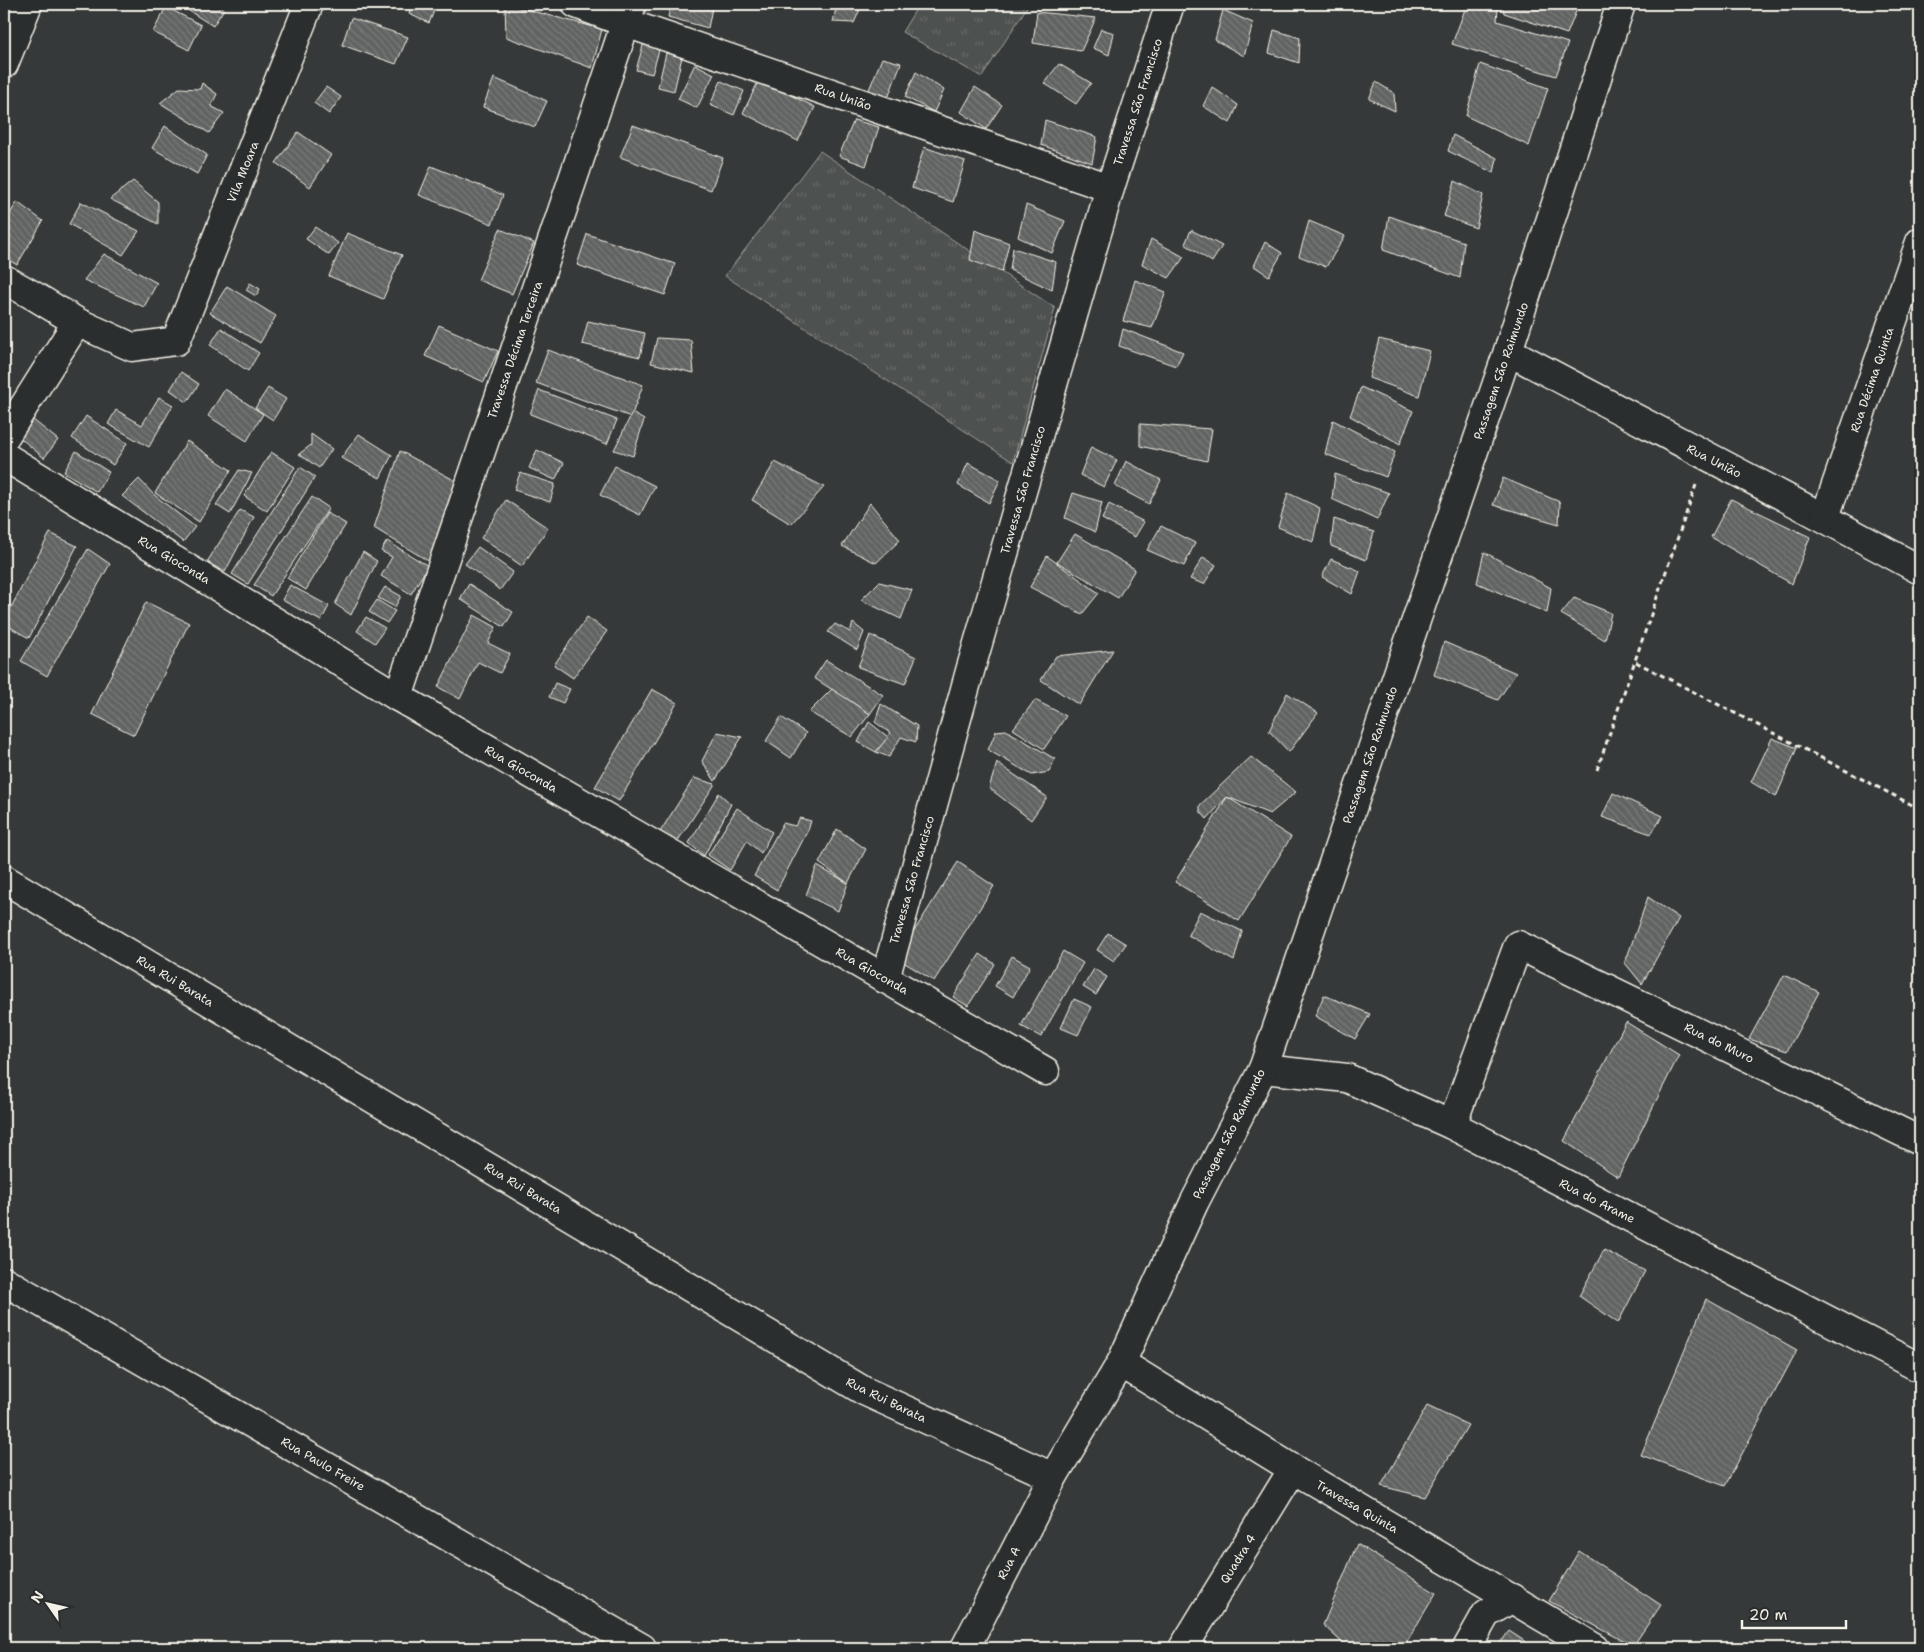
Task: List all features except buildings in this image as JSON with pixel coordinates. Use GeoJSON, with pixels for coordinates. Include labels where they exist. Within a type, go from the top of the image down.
{"type":"FeatureCollection","features":[{"type":"Feature","properties":{"kind":"street"},"geometry":{"type":"LineString","coordinates":[[4,64],[28,4]]}},
{"type":"Feature","properties":{"kind":"street","name":"Vila Moara"},"geometry":{"type":"LineString","coordinates":[[77,322],[132,347],[176,341],[309,4]]}},
{"type":"Feature","properties":{"kind":"street","name":"Rua União"},"geometry":{"type":"LineString","coordinates":[[576,4],[629,13],[1110,188]]}},
{"type":"Feature","properties":{"kind":"street","name":"Travessa São Francisco"},"geometry":{"type":"LineString","coordinates":[[885,979],[970,670],[1110,188],[1170,4]]}},
{"type":"Feature","properties":{"kind":"street","name":"Passagem São Raimundo"},"geometry":{"type":"LineString","coordinates":[[1053,1477],[1121,1363],[1194,1203],[1263,1069],[1508,351],[1621,4]]}},
{"type":"Feature","properties":{"kind":"street","name":"Travessa Décima Terceira"},"geometry":{"type":"LineString","coordinates":[[398,697],[629,13]]}},
{"type":"Feature","properties":{"kind":"street","name":"Rua Décima Quinta"},"geometry":{"type":"LineString","coordinates":[[1825,517],[1920,242]]}},
{"type":"Feature","properties":{"kind":"street"},"geometry":{"type":"LineString","coordinates":[[4,279],[77,322],[4,438]]}},
{"type":"Feature","properties":{"kind":"street","name":"Rua União"},"geometry":{"type":"LineString","coordinates":[[1508,351],[1825,517],[1920,570]]}},
{"type":"Feature","properties":{"kind":"street","name":"Rua Gioconda"},"geometry":{"type":"LineString","coordinates":[[4,456],[398,697],[1045,1071]]}},
{"type":"Feature","properties":{"kind":"street","name":"Rua Rui Barata"},"geometry":{"type":"LineString","coordinates":[[4,879],[864,1391],[1053,1477]]}},
{"type":"Feature","properties":{"kind":"street","name":"Rua do Muro"},"geometry":{"type":"LineString","coordinates":[[1452,1125],[1518,945],[1920,1141]]}},
{"type":"Feature","properties":{"kind":"street","name":"Rua do Arame"},"geometry":{"type":"LineString","coordinates":[[1263,1069],[1347,1078],[1452,1125],[1920,1368]]}},
{"type":"Feature","properties":{"kind":"street","name":"Rua Paulo Freire"},"geometry":{"type":"LineString","coordinates":[[4,1281],[642,1648]]}},
{"type":"Feature","properties":{"kind":"street","name":"Travessa Quinta"},"geometry":{"type":"LineString","coordinates":[[1121,1363],[1293,1469],[1595,1648]]}},
{"type":"Feature","properties":{"kind":"street","name":"Quadra 4"},"geometry":{"type":"LineString","coordinates":[[1183,1648],[1293,1469]]}},
{"type":"Feature","properties":{"kind":"street","name":"Rua A"},"geometry":{"type":"LineString","coordinates":[[965,1648],[1053,1477]]}},
{"type":"Feature","properties":{"kind":"street"},"geometry":{"type":"LineString","coordinates":[[1467,1648],[1486,1614],[1512,1598]]}},
{"type":"Feature","properties":{"kind":"path"},"geometry":{"type":"LineString","coordinates":[[1597,770],[1706,456]]}},
{"type":"Feature","properties":{"kind":"path"},"geometry":{"type":"LineString","coordinates":[[1636,662],[1920,809]]}},
{"type":"Feature","properties":{"kind":"green space"},"geometry":{"type":"Polygon","coordinates":[[[919,4],[1029,4],[982,77],[902,32],[919,4]]]}},
{"type":"Feature","properties":{"kind":"green space"},"geometry":{"type":"Polygon","coordinates":[[[820,151],[1055,308],[1013,462],[725,276],[820,151]]]}}]}
